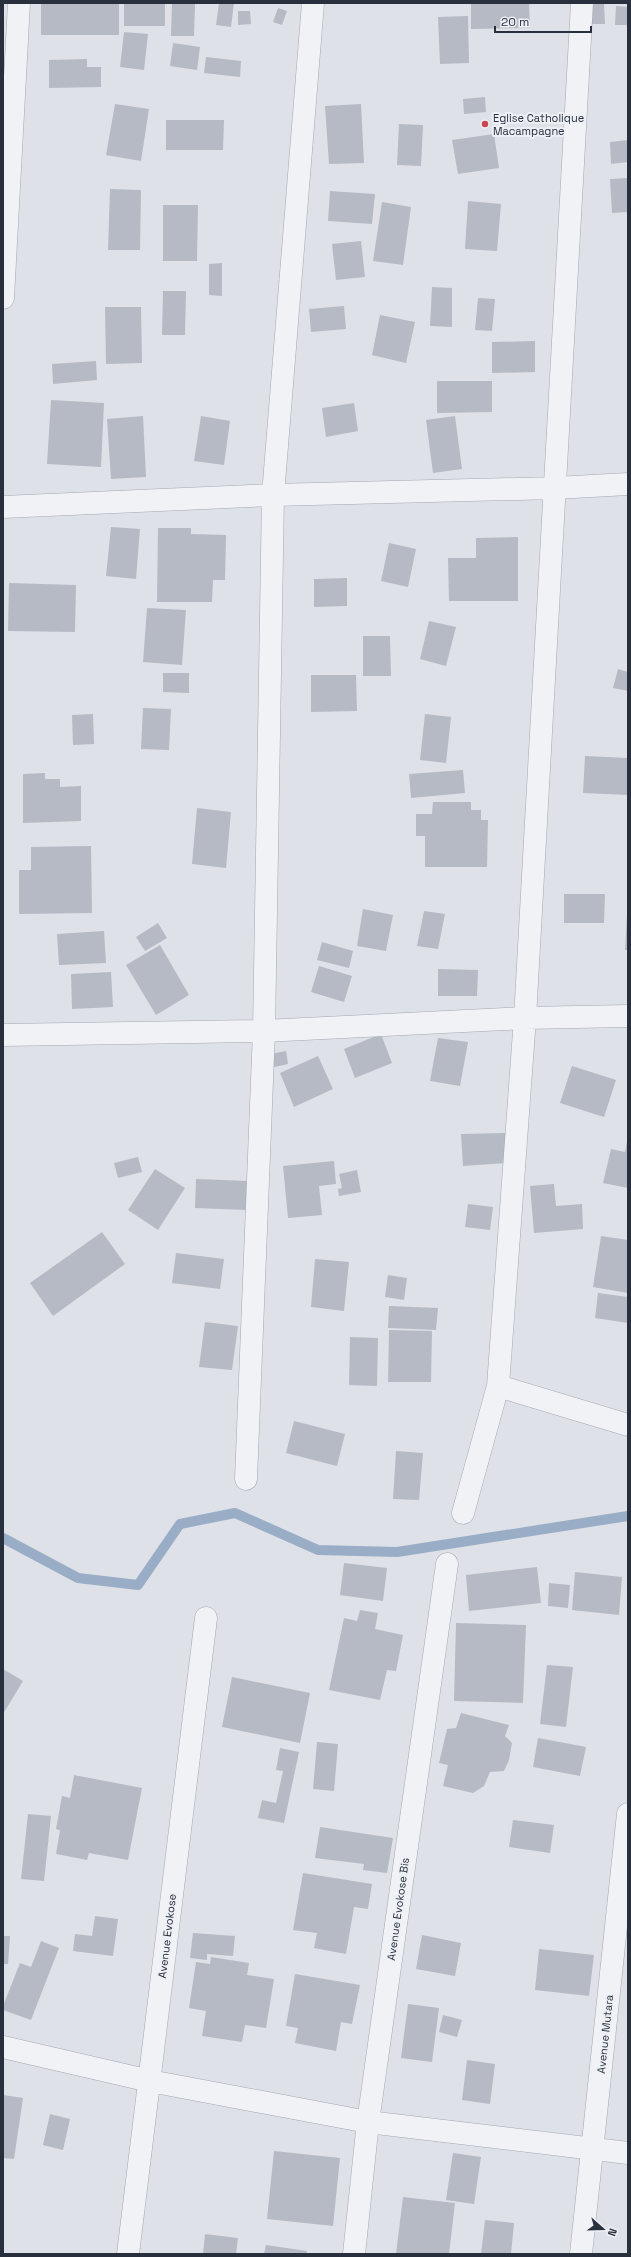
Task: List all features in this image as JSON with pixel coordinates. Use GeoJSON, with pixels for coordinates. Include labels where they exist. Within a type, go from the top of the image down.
{"type":"FeatureCollection","features":[{"type":"Feature","properties":{"kind":"street"},"geometry":{"type":"LineString","coordinates":[[3,298],[19,3]]}},
{"type":"Feature","properties":{"kind":"street"},"geometry":{"type":"LineString","coordinates":[[246,1480],[264,1031],[273,495],[313,3]]}},
{"type":"Feature","properties":{"kind":"street"},"geometry":{"type":"LineString","coordinates":[[463,1513],[498,1386],[525,1018],[582,3]]}},
{"type":"Feature","properties":{"kind":"street"},"geometry":{"type":"LineString","coordinates":[[3,507],[273,495],[555,488],[628,484]]}},
{"type":"Feature","properties":{"kind":"street"},"geometry":{"type":"LineString","coordinates":[[3,1035],[264,1031],[525,1018],[628,1016]]}},
{"type":"Feature","properties":{"kind":"street"},"geometry":{"type":"LineString","coordinates":[[498,1386],[628,1425]]}},
{"type":"Feature","properties":{"kind":"street","name":"Avenue Evokose Bis"},"geometry":{"type":"LineString","coordinates":[[354,2254],[368,2122],[447,1564]]}},
{"type":"Feature","properties":{"kind":"street","name":"Avenue Evokose"},"geometry":{"type":"LineString","coordinates":[[128,2254],[206,1618]]}},
{"type":"Feature","properties":{"kind":"street","name":"Avenue Mutara"},"geometry":{"type":"LineString","coordinates":[[581,2254],[628,1814]]}},
{"type":"Feature","properties":{"kind":"street"},"geometry":{"type":"LineString","coordinates":[[3,2047],[150,2081],[368,2122],[593,2148],[628,2154]]}},
{"type":"Feature","properties":{"kind":"building"},"geometry":{"type":"Polygon","coordinates":[[[41,3],[119,3],[119,35],[41,35],[41,3]]]}},
{"type":"Feature","properties":{"kind":"building"},"geometry":{"type":"Polygon","coordinates":[[[124,3],[165,3],[165,26],[124,26],[124,3]]]}},
{"type":"Feature","properties":{"kind":"building"},"geometry":{"type":"Polygon","coordinates":[[[172,3],[195,4],[194,36],[171,36],[172,3]]]}},
{"type":"Feature","properties":{"kind":"building"},"geometry":{"type":"Polygon","coordinates":[[[219,3],[234,3],[231,27],[216,25],[219,3]]]}},
{"type":"Feature","properties":{"kind":"building"},"geometry":{"type":"Polygon","coordinates":[[[471,3],[529,3],[530,28],[471,29],[471,3]]]}},
{"type":"Feature","properties":{"kind":"building"},"geometry":{"type":"Polygon","coordinates":[[[590,3],[604,3],[605,24],[589,24],[590,3]]]}},
{"type":"Feature","properties":{"kind":"building"},"geometry":{"type":"Polygon","coordinates":[[[616,6],[628,7],[628,25],[615,25],[616,6]]]}},
{"type":"Feature","properties":{"kind":"building"},"geometry":{"type":"Polygon","coordinates":[[[278,8],[287,11],[282,25],[273,22],[278,8]]]}},
{"type":"Feature","properties":{"kind":"building"},"geometry":{"type":"Polygon","coordinates":[[[238,11],[250,11],[251,24],[238,25],[238,11]]]}},
{"type":"Feature","properties":{"kind":"building"},"geometry":{"type":"Polygon","coordinates":[[[468,16],[469,63],[440,64],[438,17],[468,16]]]}},
{"type":"Feature","properties":{"kind":"building"},"geometry":{"type":"Polygon","coordinates":[[[124,32],[148,34],[144,70],[120,67],[124,32]]]}},
{"type":"Feature","properties":{"kind":"building"},"geometry":{"type":"Polygon","coordinates":[[[173,43],[200,47],[197,70],[170,66],[173,43]]]}},
{"type":"Feature","properties":{"kind":"building"},"geometry":{"type":"Polygon","coordinates":[[[206,57],[241,61],[240,77],[204,73],[206,57]]]}},
{"type":"Feature","properties":{"kind":"building"},"geometry":{"type":"Polygon","coordinates":[[[87,59],[87,67],[101,67],[101,87],[49,88],[49,60],[87,59]]]}},
{"type":"Feature","properties":{"kind":"building"},"geometry":{"type":"Polygon","coordinates":[[[485,97],[486,112],[464,114],[463,99],[485,97]]]}},
{"type":"Feature","properties":{"kind":"building"},"geometry":{"type":"Polygon","coordinates":[[[115,104],[149,109],[141,161],[106,155],[115,104]]]}},
{"type":"Feature","properties":{"kind":"building"},"geometry":{"type":"Polygon","coordinates":[[[361,104],[364,163],[329,164],[325,106],[361,104]]]}},
{"type":"Feature","properties":{"kind":"building"},"geometry":{"type":"Polygon","coordinates":[[[166,120],[224,120],[223,150],[166,150],[166,120]]]}},
{"type":"Feature","properties":{"kind":"building"},"geometry":{"type":"Polygon","coordinates":[[[399,124],[423,125],[421,166],[397,165],[399,124]]]}},
{"type":"Feature","properties":{"kind":"building"},"geometry":{"type":"Polygon","coordinates":[[[494,134],[499,168],[458,174],[452,140],[494,134]]]}},
{"type":"Feature","properties":{"kind":"building"},"geometry":{"type":"Polygon","coordinates":[[[628,140],[628,162],[611,164],[610,142],[628,140]]]}},
{"type":"Feature","properties":{"kind":"building"},"geometry":{"type":"Polygon","coordinates":[[[628,178],[628,212],[612,213],[610,179],[628,178]]]}},
{"type":"Feature","properties":{"kind":"building"},"geometry":{"type":"Polygon","coordinates":[[[110,189],[141,190],[140,250],[108,250],[110,189]]]}},
{"type":"Feature","properties":{"kind":"building"},"geometry":{"type":"Polygon","coordinates":[[[330,191],[375,194],[372,224],[328,221],[330,191]]]}},
{"type":"Feature","properties":{"kind":"building"},"geometry":{"type":"Polygon","coordinates":[[[468,201],[501,204],[497,251],[465,249],[468,201]]]}},
{"type":"Feature","properties":{"kind":"building"},"geometry":{"type":"Polygon","coordinates":[[[382,202],[411,207],[403,265],[373,261],[382,202]]]}},
{"type":"Feature","properties":{"kind":"building"},"geometry":{"type":"Polygon","coordinates":[[[163,205],[198,205],[197,261],[163,261],[163,205]]]}},
{"type":"Feature","properties":{"kind":"building"},"geometry":{"type":"Polygon","coordinates":[[[361,241],[365,277],[336,280],[332,244],[361,241]]]}},
{"type":"Feature","properties":{"kind":"building"},"geometry":{"type":"Polygon","coordinates":[[[222,263],[222,296],[209,295],[209,264],[222,263]]]}},
{"type":"Feature","properties":{"kind":"building"},"geometry":{"type":"Polygon","coordinates":[[[432,287],[452,288],[452,327],[430,326],[432,287]]]}},
{"type":"Feature","properties":{"kind":"building"},"geometry":{"type":"Polygon","coordinates":[[[163,291],[186,291],[185,335],[162,335],[163,291]]]}},
{"type":"Feature","properties":{"kind":"building"},"geometry":{"type":"Polygon","coordinates":[[[478,298],[495,299],[492,331],[475,330],[478,298]]]}},
{"type":"Feature","properties":{"kind":"building"},"geometry":{"type":"Polygon","coordinates":[[[344,306],[346,329],[311,332],[309,309],[344,306]]]}},
{"type":"Feature","properties":{"kind":"building"},"geometry":{"type":"Polygon","coordinates":[[[105,307],[141,307],[142,363],[106,364],[105,307]]]}},
{"type":"Feature","properties":{"kind":"building"},"geometry":{"type":"Polygon","coordinates":[[[380,315],[415,322],[406,363],[372,355],[380,315]]]}},
{"type":"Feature","properties":{"kind":"building"},"geometry":{"type":"Polygon","coordinates":[[[535,341],[535,372],[492,373],[492,342],[535,341]]]}},
{"type":"Feature","properties":{"kind":"building"},"geometry":{"type":"Polygon","coordinates":[[[96,361],[97,380],[53,384],[52,364],[96,361]]]}},
{"type":"Feature","properties":{"kind":"building"},"geometry":{"type":"Polygon","coordinates":[[[437,381],[492,381],[492,412],[437,413],[437,381]]]}},
{"type":"Feature","properties":{"kind":"building"},"geometry":{"type":"Polygon","coordinates":[[[51,400],[104,403],[101,467],[47,464],[51,400]]]}},
{"type":"Feature","properties":{"kind":"building"},"geometry":{"type":"Polygon","coordinates":[[[354,403],[358,431],[326,437],[322,408],[354,403]]]}},
{"type":"Feature","properties":{"kind":"building"},"geometry":{"type":"Polygon","coordinates":[[[143,416],[146,477],[111,479],[107,419],[143,416]]]}},
{"type":"Feature","properties":{"kind":"building"},"geometry":{"type":"Polygon","coordinates":[[[201,416],[230,421],[224,465],[194,461],[201,416]]]}},
{"type":"Feature","properties":{"kind":"building"},"geometry":{"type":"Polygon","coordinates":[[[455,416],[462,469],[433,473],[426,420],[455,416]]]}},
{"type":"Feature","properties":{"kind":"building"},"geometry":{"type":"Polygon","coordinates":[[[111,527],[140,529],[136,579],[106,576],[111,527]]]}},
{"type":"Feature","properties":{"kind":"building"},"geometry":{"type":"Polygon","coordinates":[[[158,528],[191,528],[191,534],[226,535],[225,580],[213,580],[212,602],[157,602],[158,528]]]}},
{"type":"Feature","properties":{"kind":"building"},"geometry":{"type":"Polygon","coordinates":[[[518,537],[518,601],[449,601],[448,558],[476,558],[476,538],[518,537]]]}},
{"type":"Feature","properties":{"kind":"building"},"geometry":{"type":"Polygon","coordinates":[[[389,543],[416,549],[408,587],[381,581],[389,543]]]}},
{"type":"Feature","properties":{"kind":"building"},"geometry":{"type":"Polygon","coordinates":[[[347,578],[347,606],[314,607],[314,579],[347,578]]]}},
{"type":"Feature","properties":{"kind":"building"},"geometry":{"type":"Polygon","coordinates":[[[9,583],[76,585],[75,632],[8,631],[9,583]]]}},
{"type":"Feature","properties":{"kind":"building"},"geometry":{"type":"Polygon","coordinates":[[[147,608],[186,610],[182,665],[143,662],[147,608]]]}},
{"type":"Feature","properties":{"kind":"building"},"geometry":{"type":"Polygon","coordinates":[[[429,621],[456,627],[446,666],[420,659],[429,621]]]}},
{"type":"Feature","properties":{"kind":"building"},"geometry":{"type":"Polygon","coordinates":[[[363,636],[390,636],[391,676],[363,676],[363,636]]]}},
{"type":"Feature","properties":{"kind":"building"},"geometry":{"type":"Polygon","coordinates":[[[618,669],[628,672],[628,691],[613,688],[618,669]]]}},
{"type":"Feature","properties":{"kind":"building"},"geometry":{"type":"Polygon","coordinates":[[[163,673],[189,673],[189,693],[163,692],[163,673]]]}},
{"type":"Feature","properties":{"kind":"building"},"geometry":{"type":"Polygon","coordinates":[[[311,675],[356,675],[357,711],[311,712],[311,675]]]}},
{"type":"Feature","properties":{"kind":"building"},"geometry":{"type":"Polygon","coordinates":[[[143,708],[171,709],[169,750],[141,749],[143,708]]]}},
{"type":"Feature","properties":{"kind":"building"},"geometry":{"type":"Polygon","coordinates":[[[93,714],[94,744],[73,745],[72,715],[93,714]]]}},
{"type":"Feature","properties":{"kind":"building"},"geometry":{"type":"Polygon","coordinates":[[[425,714],[451,717],[446,763],[420,760],[425,714]]]}},
{"type":"Feature","properties":{"kind":"building"},"geometry":{"type":"Polygon","coordinates":[[[585,756],[628,758],[628,795],[583,793],[585,756]]]}},
{"type":"Feature","properties":{"kind":"building"},"geometry":{"type":"Polygon","coordinates":[[[463,770],[465,793],[411,798],[409,774],[463,770]]]}},
{"type":"Feature","properties":{"kind":"building"},"geometry":{"type":"Polygon","coordinates":[[[45,773],[45,779],[60,779],[60,787],[81,786],[81,821],[23,823],[23,774],[45,773]]]}},
{"type":"Feature","properties":{"kind":"building"},"geometry":{"type":"Polygon","coordinates":[[[433,802],[471,802],[471,810],[481,810],[481,820],[488,820],[487,867],[425,867],[425,836],[416,836],[416,814],[432,814],[433,802]]]}},
{"type":"Feature","properties":{"kind":"building"},"geometry":{"type":"Polygon","coordinates":[[[197,808],[231,812],[226,868],[192,864],[197,808]]]}},
{"type":"Feature","properties":{"kind":"building"},"geometry":{"type":"Polygon","coordinates":[[[91,846],[92,913],[19,914],[19,870],[31,870],[31,847],[91,846]]]}},
{"type":"Feature","properties":{"kind":"building"},"geometry":{"type":"Polygon","coordinates":[[[564,894],[605,894],[604,923],[564,923],[564,894]]]}},
{"type":"Feature","properties":{"kind":"building"},"geometry":{"type":"Polygon","coordinates":[[[363,909],[393,915],[386,951],[357,946],[363,909]]]}},
{"type":"Feature","properties":{"kind":"building"},"geometry":{"type":"Polygon","coordinates":[[[424,911],[445,914],[438,949],[417,946],[424,911]]]}},
{"type":"Feature","properties":{"kind":"building"},"geometry":{"type":"Polygon","coordinates":[[[627,914],[628,950],[625,950],[627,914]]]}},
{"type":"Feature","properties":{"kind":"building"},"geometry":{"type":"Polygon","coordinates":[[[158,923],[167,938],[145,951],[136,937],[158,923]]]}},
{"type":"Feature","properties":{"kind":"building"},"geometry":{"type":"Polygon","coordinates":[[[104,931],[106,963],[59,965],[57,934],[104,931]]]}},
{"type":"Feature","properties":{"kind":"building"},"geometry":{"type":"Polygon","coordinates":[[[322,942],[353,951],[349,968],[317,960],[322,942]]]}},
{"type":"Feature","properties":{"kind":"building"},"geometry":{"type":"Polygon","coordinates":[[[160,945],[189,995],[156,1015],[126,965],[160,945]]]}},
{"type":"Feature","properties":{"kind":"building"},"geometry":{"type":"Polygon","coordinates":[[[319,966],[352,976],[344,1002],[311,992],[319,966]]]}},
{"type":"Feature","properties":{"kind":"building"},"geometry":{"type":"Polygon","coordinates":[[[438,969],[478,970],[477,996],[438,996],[438,969]]]}},
{"type":"Feature","properties":{"kind":"building"},"geometry":{"type":"Polygon","coordinates":[[[111,972],[113,1007],[72,1009],[71,974],[111,972]]]}},
{"type":"Feature","properties":{"kind":"building"},"geometry":{"type":"Polygon","coordinates":[[[381,1034],[392,1063],[355,1078],[344,1049],[381,1034]]]}},
{"type":"Feature","properties":{"kind":"building"},"geometry":{"type":"Polygon","coordinates":[[[438,1038],[468,1042],[460,1086],[430,1081],[438,1038]]]}},
{"type":"Feature","properties":{"kind":"building"},"geometry":{"type":"Polygon","coordinates":[[[286,1051],[288,1064],[274,1067],[271,1054],[286,1051]]]}},
{"type":"Feature","properties":{"kind":"building"},"geometry":{"type":"Polygon","coordinates":[[[318,1056],[333,1089],[294,1107],[280,1073],[318,1056]]]}},
{"type":"Feature","properties":{"kind":"building"},"geometry":{"type":"Polygon","coordinates":[[[572,1066],[616,1080],[604,1117],[560,1103],[572,1066]]]}},
{"type":"Feature","properties":{"kind":"building"},"geometry":{"type":"Polygon","coordinates":[[[505,1133],[506,1163],[463,1166],[461,1134],[505,1133]]]}},
{"type":"Feature","properties":{"kind":"building"},"geometry":{"type":"Polygon","coordinates":[[[627,1141],[628,1188],[603,1183],[611,1149],[625,1152],[627,1141]]]}},
{"type":"Feature","properties":{"kind":"building"},"geometry":{"type":"Polygon","coordinates":[[[138,1157],[142,1172],[118,1178],[114,1163],[138,1157]]]}},
{"type":"Feature","properties":{"kind":"building"},"geometry":{"type":"Polygon","coordinates":[[[334,1161],[336,1184],[319,1186],[322,1215],[288,1218],[283,1166],[334,1161]]]}},
{"type":"Feature","properties":{"kind":"building"},"geometry":{"type":"Polygon","coordinates":[[[155,1169],[185,1188],[158,1230],[128,1210],[155,1169]]]}},
{"type":"Feature","properties":{"kind":"building"},"geometry":{"type":"Polygon","coordinates":[[[357,1170],[361,1192],[339,1196],[338,1189],[342,1188],[339,1174],[357,1170]]]}},
{"type":"Feature","properties":{"kind":"building"},"geometry":{"type":"Polygon","coordinates":[[[196,1179],[248,1181],[247,1210],[195,1208],[196,1179]]]}},
{"type":"Feature","properties":{"kind":"building"},"geometry":{"type":"Polygon","coordinates":[[[554,1184],[556,1206],[582,1204],[583,1229],[534,1233],[530,1186],[554,1184]]]}},
{"type":"Feature","properties":{"kind":"building"},"geometry":{"type":"Polygon","coordinates":[[[468,1204],[493,1207],[490,1230],[465,1227],[468,1204]]]}},
{"type":"Feature","properties":{"kind":"building"},"geometry":{"type":"Polygon","coordinates":[[[102,1232],[125,1264],[53,1316],[30,1283],[102,1232]]]}},
{"type":"Feature","properties":{"kind":"building"},"geometry":{"type":"Polygon","coordinates":[[[601,1236],[628,1240],[628,1293],[593,1287],[601,1236]]]}},
{"type":"Feature","properties":{"kind":"building"},"geometry":{"type":"Polygon","coordinates":[[[176,1253],[224,1259],[220,1289],[172,1283],[176,1253]]]}},
{"type":"Feature","properties":{"kind":"building"},"geometry":{"type":"Polygon","coordinates":[[[315,1259],[349,1262],[344,1311],[311,1307],[315,1259]]]}},
{"type":"Feature","properties":{"kind":"building"},"geometry":{"type":"Polygon","coordinates":[[[388,1275],[407,1278],[404,1300],[385,1297],[388,1275]]]}},
{"type":"Feature","properties":{"kind":"building"},"geometry":{"type":"Polygon","coordinates":[[[598,1293],[628,1297],[628,1323],[595,1318],[598,1293]]]}},
{"type":"Feature","properties":{"kind":"building"},"geometry":{"type":"Polygon","coordinates":[[[389,1306],[438,1308],[436,1330],[388,1328],[389,1306]]]}},
{"type":"Feature","properties":{"kind":"building"},"geometry":{"type":"Polygon","coordinates":[[[205,1322],[238,1326],[232,1370],[199,1367],[205,1322]]]}},
{"type":"Feature","properties":{"kind":"building"},"geometry":{"type":"Polygon","coordinates":[[[389,1330],[432,1331],[431,1382],[388,1382],[389,1330]]]}},
{"type":"Feature","properties":{"kind":"building"},"geometry":{"type":"Polygon","coordinates":[[[350,1337],[378,1338],[377,1386],[349,1385],[350,1337]]]}},
{"type":"Feature","properties":{"kind":"building"},"geometry":{"type":"Polygon","coordinates":[[[294,1421],[345,1434],[337,1466],[286,1453],[294,1421]]]}},
{"type":"Feature","properties":{"kind":"building"},"geometry":{"type":"Polygon","coordinates":[[[396,1451],[423,1453],[419,1500],[393,1499],[396,1451]]]}},
{"type":"Feature","properties":{"kind":"building"},"geometry":{"type":"Polygon","coordinates":[[[344,1563],[387,1568],[383,1601],[340,1595],[344,1563]]]}},
{"type":"Feature","properties":{"kind":"building"},"geometry":{"type":"Polygon","coordinates":[[[537,1567],[541,1603],[469,1611],[466,1575],[537,1567]]]}},
{"type":"Feature","properties":{"kind":"building"},"geometry":{"type":"Polygon","coordinates":[[[575,1572],[622,1577],[619,1615],[572,1610],[575,1572]]]}},
{"type":"Feature","properties":{"kind":"building"},"geometry":{"type":"Polygon","coordinates":[[[549,1583],[570,1585],[568,1608],[548,1606],[549,1583]]]}},
{"type":"Feature","properties":{"kind":"building"},"geometry":{"type":"Polygon","coordinates":[[[360,1610],[378,1613],[375,1629],[403,1635],[396,1671],[387,1670],[380,1700],[329,1690],[344,1618],[357,1621],[360,1610]]]}},
{"type":"Feature","properties":{"kind":"building"},"geometry":{"type":"Polygon","coordinates":[[[456,1623],[526,1625],[523,1703],[454,1701],[456,1623]]]}},
{"type":"Feature","properties":{"kind":"building"},"geometry":{"type":"Polygon","coordinates":[[[547,1665],[573,1667],[566,1727],[540,1724],[547,1665]]]}},
{"type":"Feature","properties":{"kind":"building"},"geometry":{"type":"Polygon","coordinates":[[[3,1669],[23,1681],[3,1714],[3,1669]]]}},
{"type":"Feature","properties":{"kind":"building"},"geometry":{"type":"Polygon","coordinates":[[[232,1677],[310,1693],[300,1743],[222,1727],[232,1677]]]}},
{"type":"Feature","properties":{"kind":"building"},"geometry":{"type":"Polygon","coordinates":[[[461,1713],[509,1725],[505,1736],[512,1743],[509,1760],[504,1771],[490,1772],[484,1786],[473,1793],[443,1786],[448,1765],[439,1763],[447,1729],[456,1728],[461,1713]]]}},
{"type":"Feature","properties":{"kind":"building"},"geometry":{"type":"Polygon","coordinates":[[[538,1738],[586,1747],[580,1776],[533,1767],[538,1738]]]}},
{"type":"Feature","properties":{"kind":"building"},"geometry":{"type":"Polygon","coordinates":[[[317,1742],[338,1744],[334,1791],[313,1789],[317,1742]]]}},
{"type":"Feature","properties":{"kind":"building"},"geometry":{"type":"Polygon","coordinates":[[[280,1748],[299,1752],[284,1823],[258,1818],[262,1800],[276,1803],[283,1771],[276,1770],[280,1748]]]}},
{"type":"Feature","properties":{"kind":"building"},"geometry":{"type":"Polygon","coordinates":[[[74,1775],[142,1788],[128,1860],[89,1853],[87,1860],[56,1854],[60,1830],[56,1829],[62,1796],[70,1798],[74,1775]]]}},
{"type":"Feature","properties":{"kind":"building"},"geometry":{"type":"Polygon","coordinates":[[[28,1814],[51,1816],[44,1881],[21,1879],[28,1814]]]}},
{"type":"Feature","properties":{"kind":"building"},"geometry":{"type":"Polygon","coordinates":[[[513,1820],[554,1825],[550,1853],[509,1847],[513,1820]]]}},
{"type":"Feature","properties":{"kind":"building"},"geometry":{"type":"Polygon","coordinates":[[[320,1827],[393,1838],[387,1873],[363,1870],[364,1864],[315,1858],[320,1827]]]}},
{"type":"Feature","properties":{"kind":"building"},"geometry":{"type":"Polygon","coordinates":[[[303,1873],[372,1884],[368,1909],[354,1907],[346,1954],[314,1948],[317,1933],[293,1930],[303,1873]]]}},
{"type":"Feature","properties":{"kind":"building"},"geometry":{"type":"Polygon","coordinates":[[[95,1916],[118,1919],[113,1956],[73,1951],[75,1934],[92,1936],[95,1916]]]}},
{"type":"Feature","properties":{"kind":"building"},"geometry":{"type":"Polygon","coordinates":[[[193,1933],[235,1936],[233,1956],[207,1954],[207,1960],[190,1958],[193,1933]]]}},
{"type":"Feature","properties":{"kind":"building"},"geometry":{"type":"Polygon","coordinates":[[[422,1935],[461,1943],[455,1976],[416,1969],[422,1935]]]}},
{"type":"Feature","properties":{"kind":"building"},"geometry":{"type":"Polygon","coordinates":[[[3,1936],[10,1936],[8,1964],[3,1964],[3,1936]]]}},
{"type":"Feature","properties":{"kind":"building"},"geometry":{"type":"Polygon","coordinates":[[[41,1941],[59,1948],[31,2020],[3,2010],[3,2006],[20,1963],[31,1967],[41,1941]]]}},
{"type":"Feature","properties":{"kind":"building"},"geometry":{"type":"Polygon","coordinates":[[[539,1949],[594,1955],[589,1996],[535,1990],[539,1949]]]}},
{"type":"Feature","properties":{"kind":"building"},"geometry":{"type":"Polygon","coordinates":[[[211,1957],[249,1963],[247,1975],[274,1979],[266,2028],[245,2025],[242,2042],[202,2036],[206,2011],[189,2008],[196,1962],[210,1964],[211,1957]]]}},
{"type":"Feature","properties":{"kind":"building"},"geometry":{"type":"Polygon","coordinates":[[[295,1974],[360,1985],[352,2024],[341,2022],[336,2051],[295,2043],[298,2028],[286,2026],[295,1974]]]}},
{"type":"Feature","properties":{"kind":"building"},"geometry":{"type":"Polygon","coordinates":[[[408,2004],[439,2008],[432,2062],[401,2058],[408,2004]]]}},
{"type":"Feature","properties":{"kind":"building"},"geometry":{"type":"Polygon","coordinates":[[[443,2015],[462,2020],[457,2037],[439,2032],[443,2015]]]}},
{"type":"Feature","properties":{"kind":"building"},"geometry":{"type":"Polygon","coordinates":[[[467,2060],[495,2064],[490,2104],[462,2100],[467,2060]]]}},
{"type":"Feature","properties":{"kind":"building"},"geometry":{"type":"Polygon","coordinates":[[[3,2095],[23,2098],[14,2159],[3,2158],[3,2095]]]}},
{"type":"Feature","properties":{"kind":"building"},"geometry":{"type":"Polygon","coordinates":[[[50,2114],[70,2119],[63,2150],[43,2145],[50,2114]]]}},
{"type":"Feature","properties":{"kind":"building"},"geometry":{"type":"Polygon","coordinates":[[[274,2151],[340,2158],[333,2226],[267,2219],[274,2151]]]}},
{"type":"Feature","properties":{"kind":"building"},"geometry":{"type":"Polygon","coordinates":[[[453,2153],[481,2157],[474,2204],[446,2200],[453,2153]]]}},
{"type":"Feature","properties":{"kind":"building"},"geometry":{"type":"Polygon","coordinates":[[[403,2197],[455,2203],[449,2254],[396,2254],[403,2197]]]}},
{"type":"Feature","properties":{"kind":"building"},"geometry":{"type":"Polygon","coordinates":[[[485,2220],[514,2223],[511,2254],[481,2254],[485,2220]]]}},
{"type":"Feature","properties":{"kind":"building"},"geometry":{"type":"Polygon","coordinates":[[[205,2234],[238,2238],[236,2254],[203,2254],[205,2234]]]}},
{"type":"Feature","properties":{"kind":"building"},"geometry":{"type":"Polygon","coordinates":[[[266,2245],[307,2251],[306,2254],[264,2254],[266,2245]]]}},
{"type":"Feature","properties":{"kind":"waterway"},"geometry":{"type":"LineString","coordinates":[[3,1538],[78,1578],[138,1585],[180,1524],[235,1513],[318,1550],[397,1552],[628,1516]]}},
{"type":"Feature","properties":{"kind":"place","name":"Eglise Catholique Macampagne"},"geometry":{"type":"Point","coordinates":[485,124]}}]}
